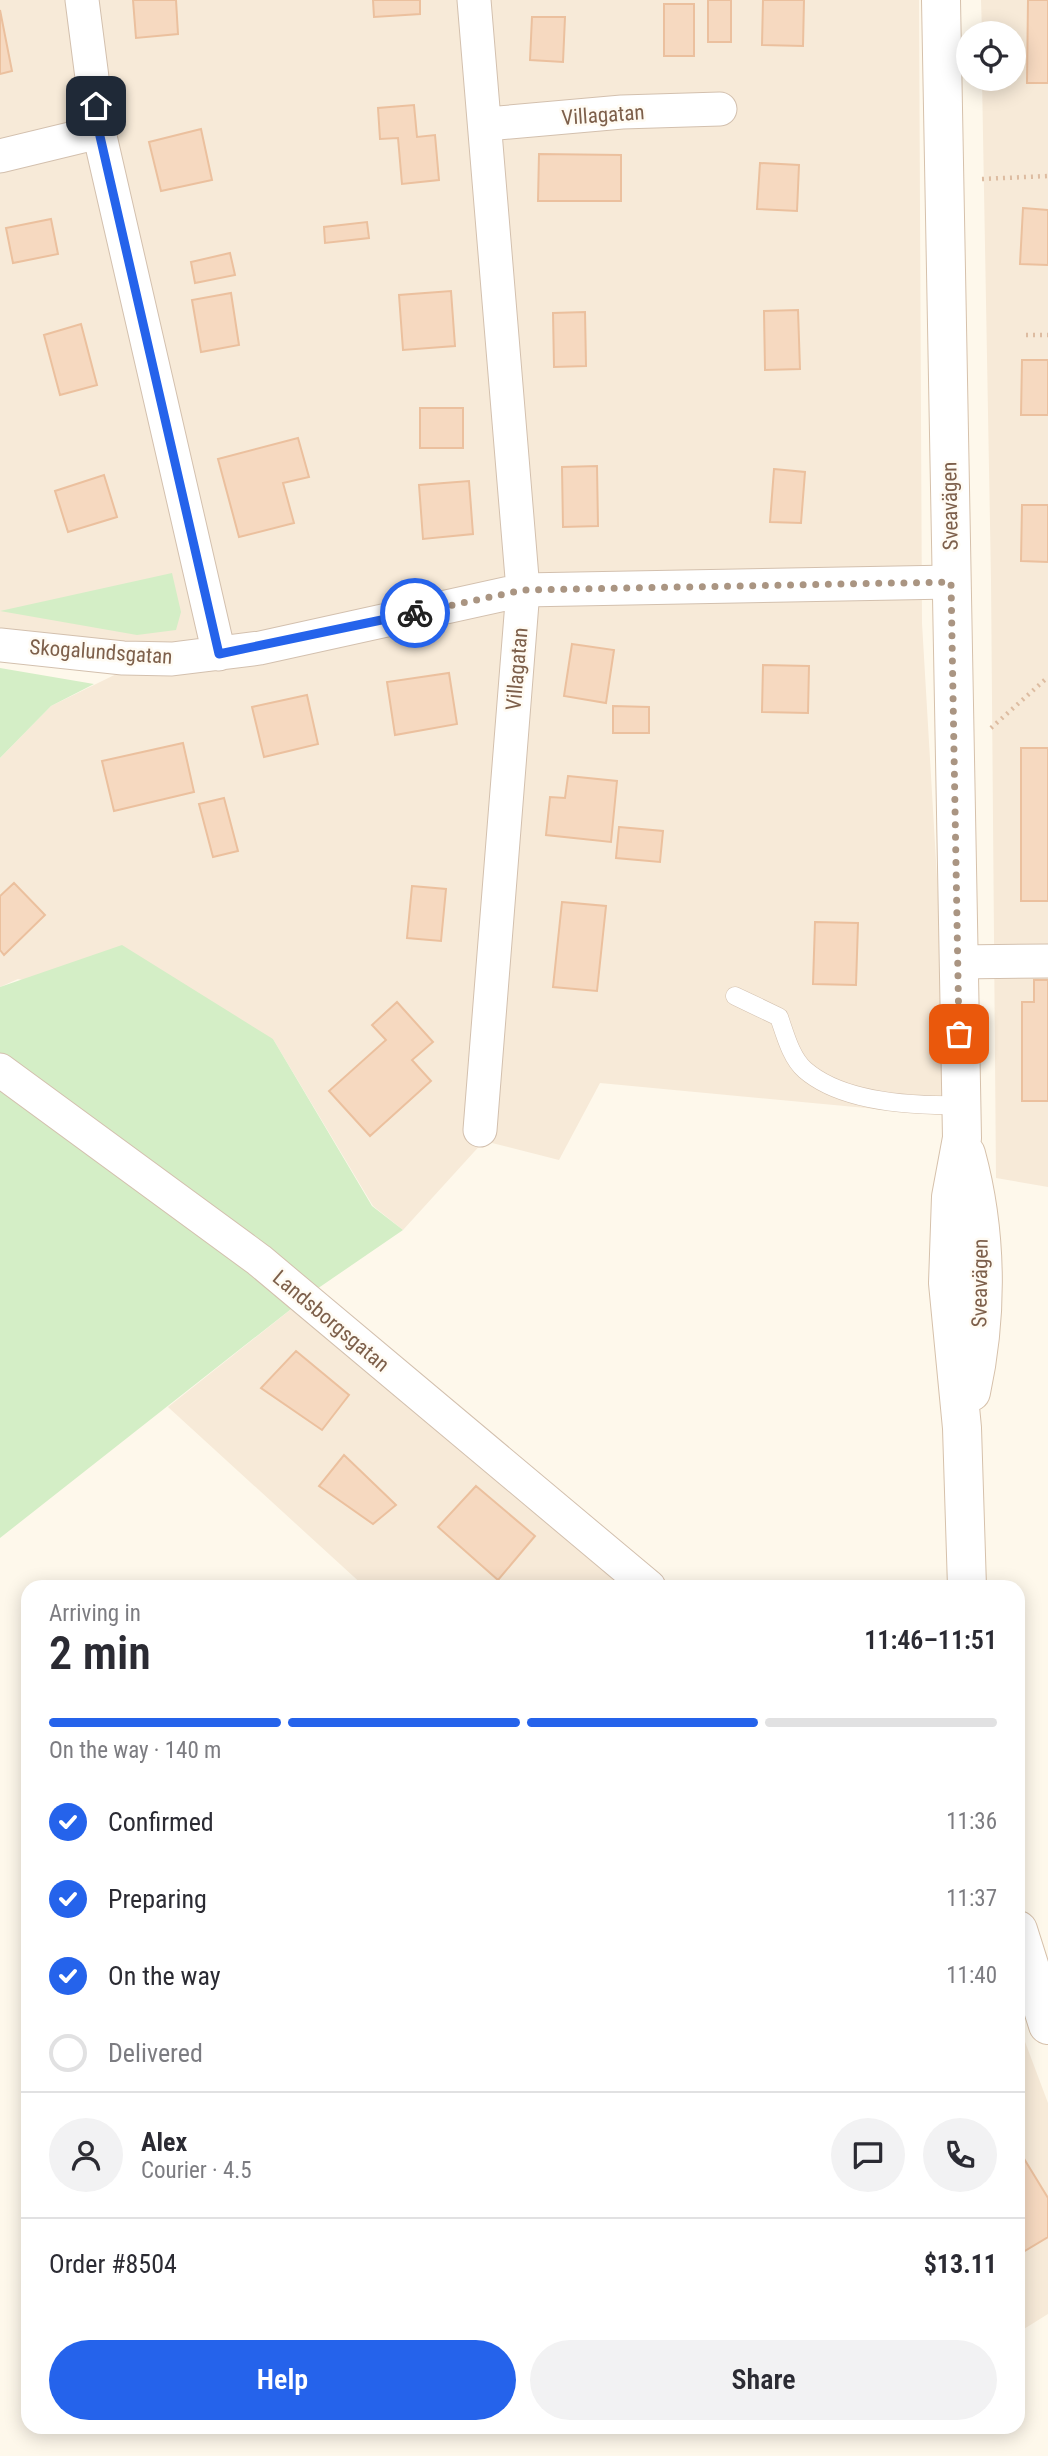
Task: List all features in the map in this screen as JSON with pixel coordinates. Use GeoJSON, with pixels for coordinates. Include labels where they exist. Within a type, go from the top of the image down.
{"type":"FeatureCollection","features":[{"type":"Feature","properties":{"kind":"main road","name":"Sveavägen"},"geometry":{"type":"LineString","coordinates":[[941,0],[962,1122],[948,1238],[951,1330],[962,1428],[967,1580]]}},
{"type":"Feature","properties":{"kind":"main road"},"geometry":{"type":"LineString","coordinates":[[1025,1952],[1048,2025]]}},
{"type":"Feature","properties":{"kind":"street"},"geometry":{"type":"LineString","coordinates":[[82,0],[99,132],[219,654]]}},
{"type":"Feature","properties":{"kind":"street","name":"Villagatan"},"geometry":{"type":"LineString","coordinates":[[474,0],[523,590],[480,1130]]}},
{"type":"Feature","properties":{"kind":"street","name":"Villagatan"},"geometry":{"type":"LineString","coordinates":[[486,124],[622,113],[720,109]]}},
{"type":"Feature","properties":{"kind":"street"},"geometry":{"type":"LineString","coordinates":[[0,156],[99,132]]}},
{"type":"Feature","properties":{"kind":"street","name":"Skogalundsgatan"},"geometry":{"type":"LineString","coordinates":[[0,645],[123,658],[172,659],[260,648],[523,590],[951,582]]}},
{"type":"Feature","properties":{"kind":"street"},"geometry":{"type":"LineString","coordinates":[[957,962],[1048,961]]}},
{"type":"Feature","properties":{"kind":"street","name":"Landsborgsgatan"},"geometry":{"type":"LineString","coordinates":[[0,1070],[260,1260],[641,1580]]}},
{"type":"Feature","properties":{"kind":"lane"},"geometry":{"type":"LineString","coordinates":[[736,996],[779,1017],[791,1049],[804,1069],[836,1088],[913,1105],[962,1122]]}},
{"type":"Feature","properties":{"kind":"path"},"geometry":{"type":"LineString","coordinates":[[974,179],[1048,176]]}},
{"type":"Feature","properties":{"kind":"path"},"geometry":{"type":"LineString","coordinates":[[1026,335],[1048,335]]}},
{"type":"Feature","properties":{"kind":"path"},"geometry":{"type":"LineString","coordinates":[[982,737],[1048,677]]}},
{"type":"Feature","properties":{"kind":"shaded area"},"geometry":{"type":"Polygon","coordinates":[[[0,0],[919,0],[922,623],[951,1116],[600,1083],[559,1160],[484,1141],[403,1230],[373,1206],[273,1039],[18,979],[0,987],[0,758],[51,706],[145,660],[0,645],[0,0]]]}},
{"type":"Feature","properties":{"kind":"shaded area"},"geometry":{"type":"Polygon","coordinates":[[[981,0],[1048,0],[1048,1187],[996,1178],[991,580],[982,91],[1026,91],[1026,21],[982,21],[981,0]]]}},
{"type":"Feature","properties":{"kind":"shaded area"},"geometry":{"type":"Polygon","coordinates":[[[314,1291],[628,1580],[357,1580],[168,1407],[314,1291]]]}},
{"type":"Feature","properties":{"kind":"shaded area"},"geometry":{"type":"Polygon","coordinates":[[[1025,2042],[1048,2103],[1048,2314],[1025,2328],[1025,2042]]]}},
{"type":"Feature","properties":{"kind":"green space"},"geometry":{"type":"Polygon","coordinates":[[[172,573],[181,612],[176,630],[137,635],[0,611],[172,573]]]}},
{"type":"Feature","properties":{"kind":"green space"},"geometry":{"type":"Polygon","coordinates":[[[0,668],[94,684],[51,706],[0,758],[0,668]]]}},
{"type":"Feature","properties":{"kind":"green space"},"geometry":{"type":"Polygon","coordinates":[[[122,945],[273,1039],[372,1206],[403,1230],[314,1291],[0,1538],[0,987],[122,945]]]}},
{"type":"Feature","properties":{"kind":"building"},"geometry":{"type":"Polygon","coordinates":[[[133,0],[176,0],[178,34],[136,38],[133,0]]]}},
{"type":"Feature","properties":{"kind":"building"},"geometry":{"type":"Polygon","coordinates":[[[373,0],[420,0],[420,14],[374,17],[373,0]]]}},
{"type":"Feature","properties":{"kind":"building"},"geometry":{"type":"Polygon","coordinates":[[[708,0],[731,0],[731,42],[708,42],[708,0]]]}},
{"type":"Feature","properties":{"kind":"building"},"geometry":{"type":"Polygon","coordinates":[[[763,0],[804,0],[803,46],[762,45],[763,0]]]}},
{"type":"Feature","properties":{"kind":"building"},"geometry":{"type":"Polygon","coordinates":[[[1028,0],[1048,0],[1048,83],[1027,83],[1028,0]]]}},
{"type":"Feature","properties":{"kind":"building"},"geometry":{"type":"Polygon","coordinates":[[[664,4],[694,4],[694,56],[664,56],[664,4]]]}},
{"type":"Feature","properties":{"kind":"building"},"geometry":{"type":"Polygon","coordinates":[[[0,10],[12,71],[0,74],[0,10]]]}},
{"type":"Feature","properties":{"kind":"building"},"geometry":{"type":"Polygon","coordinates":[[[532,17],[565,17],[563,62],[530,60],[532,17]]]}},
{"type":"Feature","properties":{"kind":"building"},"geometry":{"type":"Polygon","coordinates":[[[414,105],[417,137],[435,135],[439,180],[402,184],[398,138],[380,139],[378,108],[414,105]]]}},
{"type":"Feature","properties":{"kind":"building"},"geometry":{"type":"Polygon","coordinates":[[[201,129],[212,180],[161,191],[149,142],[201,129]]]}},
{"type":"Feature","properties":{"kind":"building"},"geometry":{"type":"Polygon","coordinates":[[[539,154],[621,155],[621,201],[538,201],[539,154]]]}},
{"type":"Feature","properties":{"kind":"building"},"geometry":{"type":"Polygon","coordinates":[[[760,163],[799,165],[797,211],[757,209],[760,163]]]}},
{"type":"Feature","properties":{"kind":"building"},"geometry":{"type":"Polygon","coordinates":[[[1023,208],[1048,210],[1048,265],[1020,264],[1023,208]]]}},
{"type":"Feature","properties":{"kind":"building"},"geometry":{"type":"Polygon","coordinates":[[[51,219],[58,254],[13,263],[6,228],[51,219]]]}},
{"type":"Feature","properties":{"kind":"building"},"geometry":{"type":"Polygon","coordinates":[[[367,222],[369,238],[325,243],[324,227],[367,222]]]}},
{"type":"Feature","properties":{"kind":"building"},"geometry":{"type":"Polygon","coordinates":[[[230,253],[235,275],[195,283],[191,262],[230,253]]]}},
{"type":"Feature","properties":{"kind":"building"},"geometry":{"type":"Polygon","coordinates":[[[451,291],[455,346],[403,350],[399,295],[451,291]]]}},
{"type":"Feature","properties":{"kind":"building"},"geometry":{"type":"Polygon","coordinates":[[[231,293],[239,345],[201,352],[192,300],[231,293]]]}},
{"type":"Feature","properties":{"kind":"building"},"geometry":{"type":"Polygon","coordinates":[[[798,310],[800,369],[765,370],[764,311],[798,310]]]}},
{"type":"Feature","properties":{"kind":"building"},"geometry":{"type":"Polygon","coordinates":[[[585,312],[586,366],[554,367],[553,313],[585,312]]]}},
{"type":"Feature","properties":{"kind":"building"},"geometry":{"type":"Polygon","coordinates":[[[81,324],[97,385],[60,395],[44,335],[81,324]]]}},
{"type":"Feature","properties":{"kind":"building"},"geometry":{"type":"Polygon","coordinates":[[[1022,360],[1048,360],[1048,415],[1021,415],[1022,360]]]}},
{"type":"Feature","properties":{"kind":"building"},"geometry":{"type":"Polygon","coordinates":[[[420,408],[463,408],[463,448],[420,448],[420,408]]]}},
{"type":"Feature","properties":{"kind":"building"},"geometry":{"type":"Polygon","coordinates":[[[298,438],[309,477],[283,483],[294,523],[239,537],[218,459],[298,438]]]}},
{"type":"Feature","properties":{"kind":"building"},"geometry":{"type":"Polygon","coordinates":[[[597,466],[598,526],[563,527],[562,467],[597,466]]]}},
{"type":"Feature","properties":{"kind":"building"},"geometry":{"type":"Polygon","coordinates":[[[774,469],[805,472],[801,523],[770,522],[774,469]]]}},
{"type":"Feature","properties":{"kind":"building"},"geometry":{"type":"Polygon","coordinates":[[[104,475],[117,517],[68,532],[55,491],[104,475]]]}},
{"type":"Feature","properties":{"kind":"building"},"geometry":{"type":"Polygon","coordinates":[[[469,481],[473,534],[423,539],[419,485],[469,481]]]}},
{"type":"Feature","properties":{"kind":"building"},"geometry":{"type":"Polygon","coordinates":[[[1022,505],[1048,505],[1048,562],[1021,561],[1022,505]]]}},
{"type":"Feature","properties":{"kind":"building"},"geometry":{"type":"Polygon","coordinates":[[[572,644],[614,650],[606,703],[564,696],[572,644]]]}},
{"type":"Feature","properties":{"kind":"building"},"geometry":{"type":"Polygon","coordinates":[[[763,665],[809,666],[808,713],[762,712],[763,665]]]}},
{"type":"Feature","properties":{"kind":"building"},"geometry":{"type":"Polygon","coordinates":[[[449,673],[457,724],[395,735],[387,682],[449,673]]]}},
{"type":"Feature","properties":{"kind":"building"},"geometry":{"type":"Polygon","coordinates":[[[307,695],[318,744],[264,757],[252,707],[307,695]]]}},
{"type":"Feature","properties":{"kind":"building"},"geometry":{"type":"Polygon","coordinates":[[[613,706],[649,707],[649,733],[613,733],[613,706]]]}},
{"type":"Feature","properties":{"kind":"building"},"geometry":{"type":"Polygon","coordinates":[[[183,743],[194,792],[114,811],[102,761],[183,743]]]}},
{"type":"Feature","properties":{"kind":"building"},"geometry":{"type":"Polygon","coordinates":[[[1021,748],[1048,748],[1048,901],[1021,901],[1021,748]]]}},
{"type":"Feature","properties":{"kind":"building"},"geometry":{"type":"Polygon","coordinates":[[[568,776],[617,781],[611,842],[546,835],[550,797],[565,798],[568,776]]]}},
{"type":"Feature","properties":{"kind":"building"},"geometry":{"type":"Polygon","coordinates":[[[224,798],[238,851],[213,857],[199,804],[224,798]]]}},
{"type":"Feature","properties":{"kind":"building"},"geometry":{"type":"Polygon","coordinates":[[[619,827],[663,831],[660,862],[616,858],[619,827]]]}},
{"type":"Feature","properties":{"kind":"building"},"geometry":{"type":"Polygon","coordinates":[[[14,883],[45,915],[4,955],[0,950],[0,896],[14,883]]]}},
{"type":"Feature","properties":{"kind":"building"},"geometry":{"type":"Polygon","coordinates":[[[412,886],[446,889],[441,941],[407,938],[412,886]]]}},
{"type":"Feature","properties":{"kind":"building"},"geometry":{"type":"Polygon","coordinates":[[[562,902],[606,906],[597,991],[553,987],[562,902]]]}},
{"type":"Feature","properties":{"kind":"building"},"geometry":{"type":"Polygon","coordinates":[[[815,922],[858,923],[856,985],[813,984],[815,922]]]}},
{"type":"Feature","properties":{"kind":"building"},"geometry":{"type":"Polygon","coordinates":[[[1034,980],[1048,980],[1048,1101],[1022,1101],[1022,1002],[1034,1002],[1034,980]]]}},
{"type":"Feature","properties":{"kind":"building"},"geometry":{"type":"Polygon","coordinates":[[[397,1002],[433,1042],[412,1060],[431,1081],[370,1136],[329,1091],[386,1040],[372,1025],[397,1002]]]}},
{"type":"Feature","properties":{"kind":"building"},"geometry":{"type":"Polygon","coordinates":[[[296,1351],[349,1395],[322,1430],[261,1388],[296,1351]]]}},
{"type":"Feature","properties":{"kind":"building"},"geometry":{"type":"Polygon","coordinates":[[[344,1455],[396,1505],[373,1524],[319,1486],[344,1455]]]}},
{"type":"Feature","properties":{"kind":"building"},"geometry":{"type":"Polygon","coordinates":[[[476,1486],[535,1536],[498,1580],[438,1527],[476,1486]]]}},
{"type":"Feature","properties":{"kind":"building"},"geometry":{"type":"Polygon","coordinates":[[[1025,2160],[1048,2198],[1048,2237],[1025,2251],[1025,2160]]]}},
{"type":"Feature","properties":{"kind":"way so far"},"geometry":{"type":"LineString","coordinates":[[415,613],[523,590],[951,582],[959,1034]]}},
{"type":"Feature","properties":{"kind":"route"},"geometry":{"type":"LineString","coordinates":[[96,106],[99,132],[219,654],[260,648],[415,613]]}}]}
